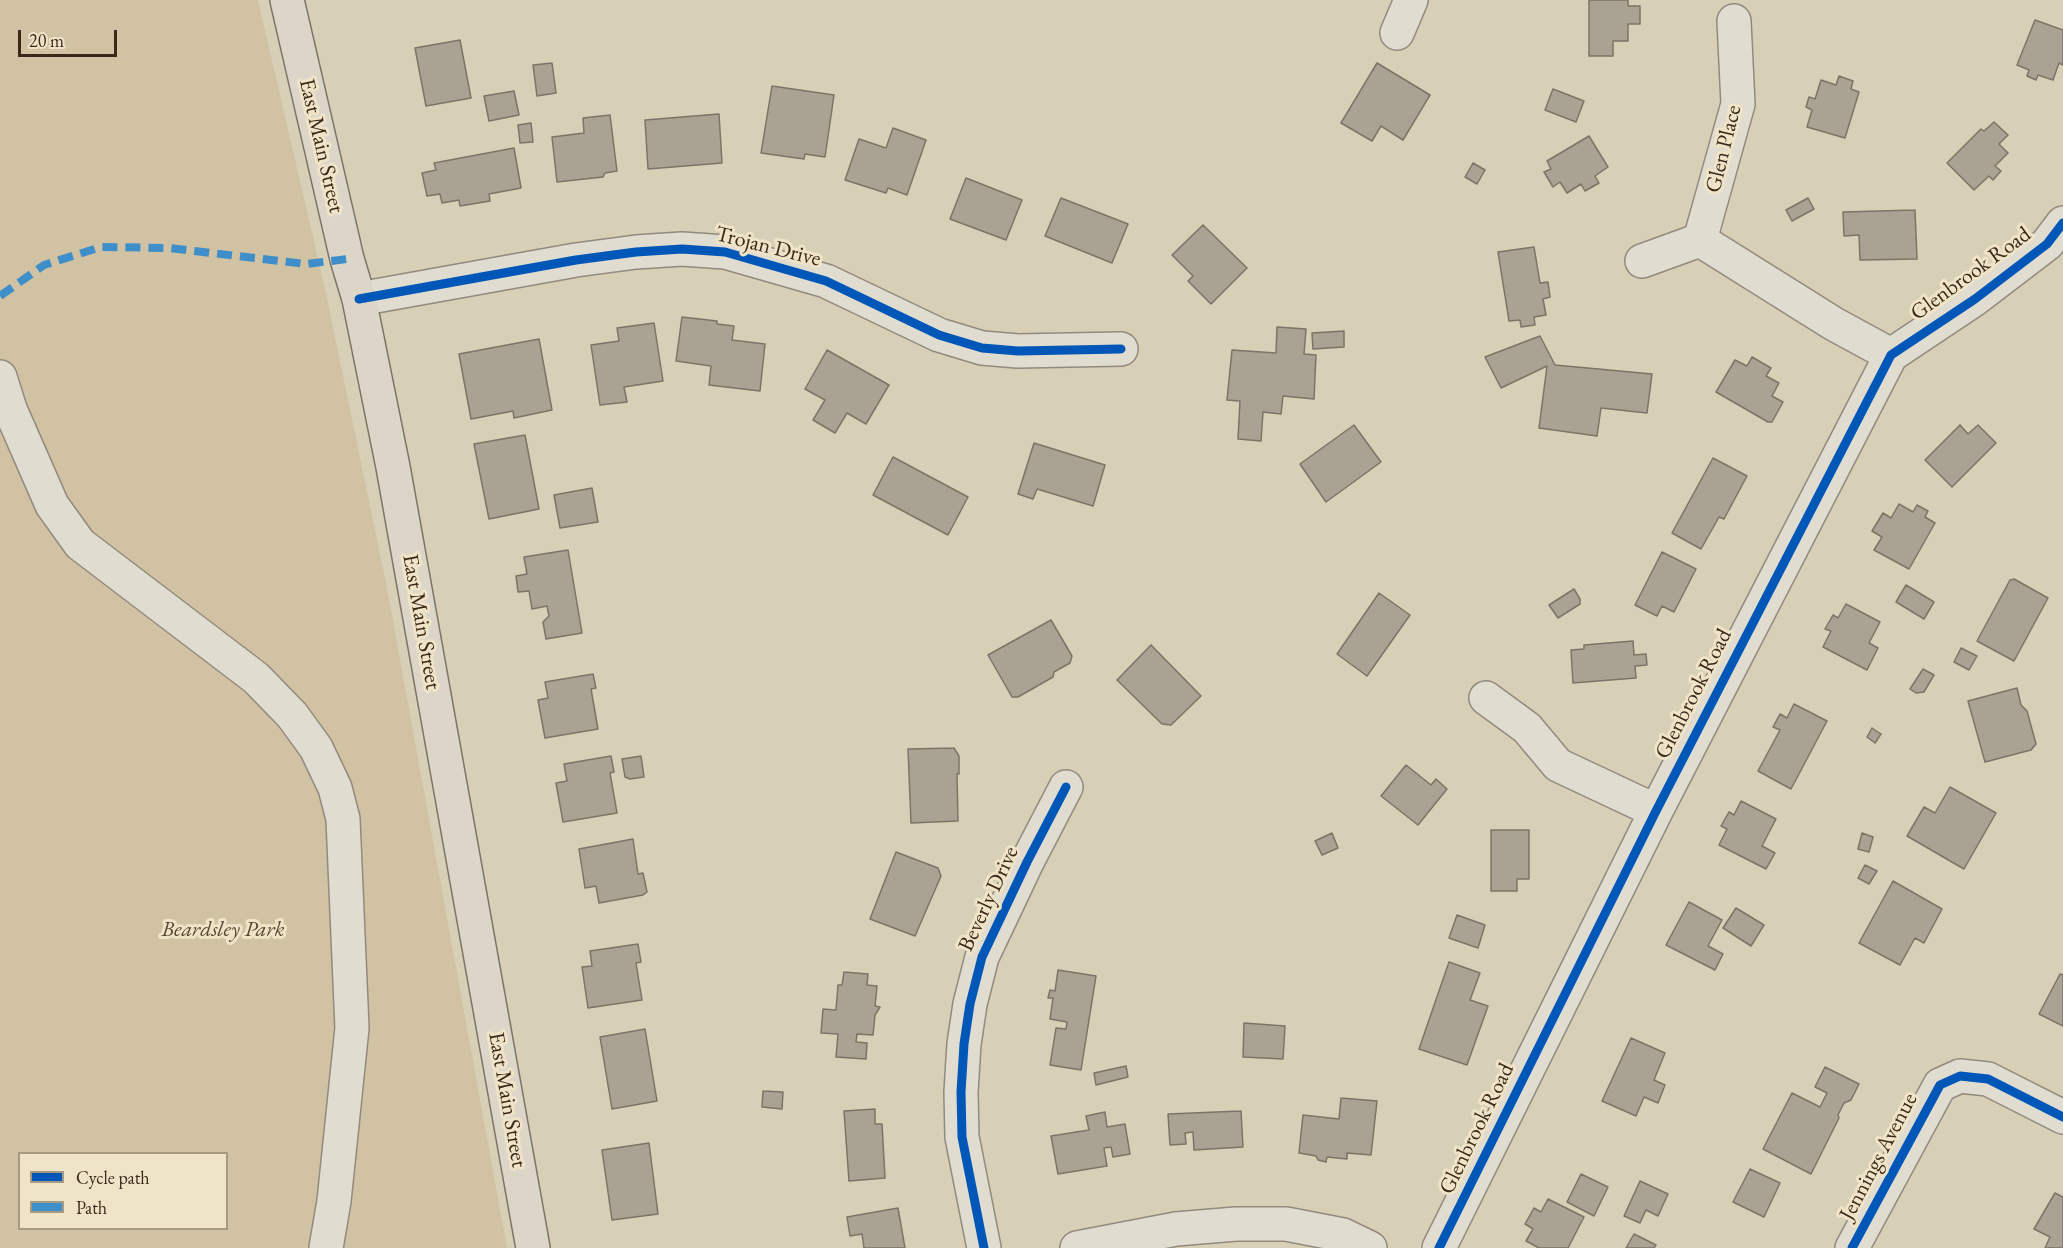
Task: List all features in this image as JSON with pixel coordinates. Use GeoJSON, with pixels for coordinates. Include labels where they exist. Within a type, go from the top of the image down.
{"type":"FeatureCollection","features":[{"type":"Feature","properties":{"kind":"main road","name":"East Main Street"},"geometry":{"type":"LineString","coordinates":[[287,0],[347,259],[359,299],[395,478],[533,1248]]}},
{"type":"Feature","properties":{"kind":"street"},"geometry":{"type":"LineString","coordinates":[[1397,33],[1411,0]]}},
{"type":"Feature","properties":{"kind":"street","name":"Glen Place"},"geometry":{"type":"LineString","coordinates":[[1700,240],[1738,104],[1734,21]]}},
{"type":"Feature","properties":{"kind":"street","name":"Glenbrook Road"},"geometry":{"type":"LineString","coordinates":[[1439,1248],[1656,810],[1891,355],[1976,298],[2047,244],[2063,223]]}},
{"type":"Feature","properties":{"kind":"street"},"geometry":{"type":"LineString","coordinates":[[1642,261],[1700,240],[1834,324],[1891,355]]}},
{"type":"Feature","properties":{"kind":"street","name":"Trojan Drive"},"geometry":{"type":"LineString","coordinates":[[359,299],[576,260],[682,249],[714,251],[826,281],[939,335],[982,348],[1018,351],[1121,349]]}},
{"type":"Feature","properties":{"kind":"street"},"geometry":{"type":"LineString","coordinates":[[0,377],[10,409],[52,505],[80,544],[255,678],[292,715],[316,748],[335,788],[343,819],[352,1028],[334,1201],[326,1248]]}},
{"type":"Feature","properties":{"kind":"street"},"geometry":{"type":"LineString","coordinates":[[1486,698],[1527,728],[1558,765],[1656,810]]}},
{"type":"Feature","properties":{"kind":"street","name":"Beverly Drive"},"geometry":{"type":"LineString","coordinates":[[984,1248],[962,1137],[961,1092],[964,1044],[970,1004],[982,957],[1066,787]]}},
{"type":"Feature","properties":{"kind":"street","name":"Jennings Avenue"},"geometry":{"type":"LineString","coordinates":[[1852,1248],[1940,1085],[1960,1076],[1988,1079],[2063,1117]]}},
{"type":"Feature","properties":{"kind":"street"},"geometry":{"type":"LineString","coordinates":[[1077,1248],[1176,1229],[1236,1224],[1286,1224],[1343,1235],[1370,1248]]}},
{"type":"Feature","properties":{"kind":"green space","name":"Beardsley Park"},"geometry":{"type":"Polygon","coordinates":[[[0,0],[258,0],[325,289],[387,588],[507,1248],[0,1248],[0,0]]]}},
{"type":"Feature","properties":{"kind":"building"},"geometry":{"type":"Polygon","coordinates":[[[1589,0],[1628,0],[1628,6],[1640,6],[1640,24],[1628,24],[1628,41],[1613,41],[1613,56],[1589,56],[1589,0]]]}},
{"type":"Feature","properties":{"kind":"building"},"geometry":{"type":"Polygon","coordinates":[[[2035,20],[2063,30],[2063,65],[2059,63],[2053,80],[2038,75],[2036,80],[2027,76],[2029,70],[2017,65],[2035,20]]]}},
{"type":"Feature","properties":{"kind":"building"},"geometry":{"type":"Polygon","coordinates":[[[460,40],[471,98],[426,106],[415,48],[460,40]]]}},
{"type":"Feature","properties":{"kind":"building"},"geometry":{"type":"Polygon","coordinates":[[[552,63],[556,93],[537,96],[533,65],[552,63]]]}},
{"type":"Feature","properties":{"kind":"building"},"geometry":{"type":"Polygon","coordinates":[[[1377,63],[1430,95],[1403,140],[1381,126],[1372,141],[1341,123],[1377,63]]]}},
{"type":"Feature","properties":{"kind":"building"},"geometry":{"type":"Polygon","coordinates":[[[1839,76],[1853,81],[1851,89],[1859,92],[1845,138],[1807,127],[1812,110],[1806,107],[1809,97],[1815,99],[1821,80],[1836,85],[1839,76]]]}},
{"type":"Feature","properties":{"kind":"building"},"geometry":{"type":"Polygon","coordinates":[[[772,86],[834,95],[825,157],[805,154],[804,159],[761,153],[772,86]]]}},
{"type":"Feature","properties":{"kind":"building"},"geometry":{"type":"Polygon","coordinates":[[[1553,89],[1584,101],[1576,122],[1545,110],[1553,89]]]}},
{"type":"Feature","properties":{"kind":"building"},"geometry":{"type":"Polygon","coordinates":[[[514,91],[519,115],[489,121],[484,96],[514,91]]]}},
{"type":"Feature","properties":{"kind":"building"},"geometry":{"type":"Polygon","coordinates":[[[719,114],[722,163],[648,169],[645,120],[719,114]]]}},
{"type":"Feature","properties":{"kind":"building"},"geometry":{"type":"Polygon","coordinates":[[[610,115],[617,171],[605,173],[603,177],[557,182],[552,137],[584,133],[583,118],[610,115]]]}},
{"type":"Feature","properties":{"kind":"building"},"geometry":{"type":"Polygon","coordinates":[[[1994,122],[2008,135],[1999,144],[2008,153],[1995,166],[2001,171],[1993,180],[1989,176],[1974,190],[1947,163],[1981,129],[1984,131],[1994,122]]]}},
{"type":"Feature","properties":{"kind":"building"},"geometry":{"type":"Polygon","coordinates":[[[531,123],[533,142],[520,143],[518,125],[531,123]]]}},
{"type":"Feature","properties":{"kind":"building"},"geometry":{"type":"Polygon","coordinates":[[[893,128],[926,140],[907,195],[888,188],[886,193],[845,180],[859,139],[886,148],[893,128]]]}},
{"type":"Feature","properties":{"kind":"building"},"geometry":{"type":"Polygon","coordinates":[[[1589,136],[1608,167],[1595,176],[1599,183],[1585,191],[1581,184],[1567,193],[1560,182],[1553,187],[1544,172],[1551,169],[1547,161],[1589,136]]]}},
{"type":"Feature","properties":{"kind":"building"},"geometry":{"type":"Polygon","coordinates":[[[514,148],[521,188],[489,194],[490,201],[460,206],[459,200],[442,203],[440,194],[427,196],[422,173],[436,170],[434,163],[514,148]]]}},
{"type":"Feature","properties":{"kind":"building"},"geometry":{"type":"Polygon","coordinates":[[[1473,163],[1485,170],[1477,184],[1465,177],[1473,163]]]}},
{"type":"Feature","properties":{"kind":"building"},"geometry":{"type":"Polygon","coordinates":[[[966,178],[1022,200],[1006,240],[950,219],[966,178]]]}},
{"type":"Feature","properties":{"kind":"building"},"geometry":{"type":"Polygon","coordinates":[[[1061,198],[1128,224],[1112,263],[1045,236],[1061,198]]]}},
{"type":"Feature","properties":{"kind":"building"},"geometry":{"type":"Polygon","coordinates":[[[1808,198],[1814,209],[1792,221],[1786,210],[1808,198]]]}},
{"type":"Feature","properties":{"kind":"building"},"geometry":{"type":"Polygon","coordinates":[[[1915,210],[1917,259],[1860,260],[1859,235],[1844,236],[1843,212],[1915,210]]]}},
{"type":"Feature","properties":{"kind":"building"},"geometry":{"type":"Polygon","coordinates":[[[1203,225],[1247,268],[1211,304],[1188,281],[1193,276],[1172,255],[1203,225]]]}},
{"type":"Feature","properties":{"kind":"building"},"geometry":{"type":"Polygon","coordinates":[[[1534,247],[1540,283],[1548,282],[1550,297],[1543,299],[1546,315],[1534,317],[1535,325],[1521,327],[1520,320],[1509,321],[1498,252],[1534,247]]]}},
{"type":"Feature","properties":{"kind":"building"},"geometry":{"type":"Polygon","coordinates":[[[682,317],[717,321],[717,324],[734,326],[732,340],[765,344],[760,391],[709,385],[711,366],[676,361],[682,317]]]}},
{"type":"Feature","properties":{"kind":"building"},"geometry":{"type":"Polygon","coordinates":[[[654,323],[663,381],[624,387],[627,402],[600,405],[591,345],[619,341],[617,328],[654,323]]]}},
{"type":"Feature","properties":{"kind":"building"},"geometry":{"type":"Polygon","coordinates":[[[1277,327],[1306,329],[1304,354],[1316,355],[1314,399],[1283,396],[1281,414],[1263,412],[1261,441],[1238,439],[1240,401],[1227,400],[1232,350],[1276,353],[1277,327]]]}},
{"type":"Feature","properties":{"kind":"building"},"geometry":{"type":"Polygon","coordinates":[[[1344,331],[1344,347],[1313,349],[1312,333],[1344,331]]]}},
{"type":"Feature","properties":{"kind":"building"},"geometry":{"type":"Polygon","coordinates":[[[1540,336],[1555,365],[1652,374],[1647,413],[1601,408],[1597,436],[1539,428],[1547,366],[1501,388],[1485,357],[1540,336]]]}},
{"type":"Feature","properties":{"kind":"building"},"geometry":{"type":"Polygon","coordinates":[[[539,339],[552,410],[514,418],[513,411],[471,419],[459,354],[539,339]]]}},
{"type":"Feature","properties":{"kind":"building"},"geometry":{"type":"Polygon","coordinates":[[[827,350],[889,385],[866,424],[847,413],[835,433],[813,420],[825,400],[805,389],[827,350]]]}},
{"type":"Feature","properties":{"kind":"building"},"geometry":{"type":"Polygon","coordinates":[[[1752,357],[1771,368],[1766,376],[1779,383],[1772,396],[1783,402],[1772,422],[1768,422],[1716,392],[1735,360],[1747,366],[1752,357]]]}},
{"type":"Feature","properties":{"kind":"building"},"geometry":{"type":"Polygon","coordinates":[[[1354,425],[1381,462],[1326,502],[1300,464],[1354,425]]]}},
{"type":"Feature","properties":{"kind":"building"},"geometry":{"type":"Polygon","coordinates":[[[1960,425],[1968,434],[1978,425],[1996,443],[1952,487],[1925,460],[1960,425]]]}},
{"type":"Feature","properties":{"kind":"building"},"geometry":{"type":"Polygon","coordinates":[[[525,435],[539,509],[489,519],[474,444],[525,435]]]}},
{"type":"Feature","properties":{"kind":"building"},"geometry":{"type":"Polygon","coordinates":[[[1034,443],[1105,465],[1093,506],[1037,489],[1033,499],[1018,494],[1034,443]]]}},
{"type":"Feature","properties":{"kind":"building"},"geometry":{"type":"Polygon","coordinates":[[[893,457],[968,497],[948,535],[873,495],[893,457]]]}},
{"type":"Feature","properties":{"kind":"building"},"geometry":{"type":"Polygon","coordinates":[[[1713,458],[1747,476],[1724,519],[1719,517],[1701,549],[1672,533],[1713,458]]]}},
{"type":"Feature","properties":{"kind":"building"},"geometry":{"type":"Polygon","coordinates":[[[592,488],[598,522],[560,528],[554,495],[592,488]]]}},
{"type":"Feature","properties":{"kind":"building"},"geometry":{"type":"Polygon","coordinates":[[[1899,504],[1913,512],[1917,505],[1928,511],[1925,517],[1935,523],[1909,569],[1874,550],[1882,537],[1872,531],[1883,513],[1891,518],[1899,504]]]}},
{"type":"Feature","properties":{"kind":"building"},"geometry":{"type":"Polygon","coordinates":[[[568,550],[582,633],[546,639],[543,622],[549,616],[547,606],[532,609],[529,591],[518,592],[516,576],[527,574],[524,557],[568,550]]]}},
{"type":"Feature","properties":{"kind":"building"},"geometry":{"type":"Polygon","coordinates":[[[1662,552],[1696,569],[1674,612],[1662,606],[1657,616],[1635,605],[1662,552]]]}},
{"type":"Feature","properties":{"kind":"building"},"geometry":{"type":"Polygon","coordinates":[[[2014,579],[2048,598],[2014,661],[1977,641],[2010,580],[2014,579]]]}},
{"type":"Feature","properties":{"kind":"building"},"geometry":{"type":"Polygon","coordinates":[[[1906,585],[1934,602],[1924,619],[1896,602],[1906,585]]]}},
{"type":"Feature","properties":{"kind":"building"},"geometry":{"type":"Polygon","coordinates":[[[1574,589],[1580,599],[1580,604],[1558,618],[1549,605],[1574,589]]]}},
{"type":"Feature","properties":{"kind":"building"},"geometry":{"type":"Polygon","coordinates":[[[1379,593],[1410,615],[1367,676],[1337,654],[1379,593]]]}},
{"type":"Feature","properties":{"kind":"building"},"geometry":{"type":"Polygon","coordinates":[[[1846,604],[1880,622],[1869,643],[1878,648],[1867,670],[1823,647],[1831,631],[1825,629],[1833,615],[1838,618],[1846,604]]]}},
{"type":"Feature","properties":{"kind":"building"},"geometry":{"type":"Polygon","coordinates":[[[1051,620],[1072,656],[1070,663],[1054,672],[1053,677],[1018,697],[1012,697],[988,655],[1051,620]]]}},
{"type":"Feature","properties":{"kind":"building"},"geometry":{"type":"Polygon","coordinates":[[[1633,641],[1634,655],[1646,654],[1647,665],[1635,666],[1636,678],[1573,683],[1571,650],[1584,649],[1584,645],[1633,641]]]}},
{"type":"Feature","properties":{"kind":"building"},"geometry":{"type":"Polygon","coordinates":[[[1151,645],[1201,696],[1171,725],[1162,724],[1117,680],[1151,645]]]}},
{"type":"Feature","properties":{"kind":"building"},"geometry":{"type":"Polygon","coordinates":[[[1961,648],[1977,656],[1969,670],[1954,662],[1961,648]]]}},
{"type":"Feature","properties":{"kind":"building"},"geometry":{"type":"Polygon","coordinates":[[[1923,669],[1934,675],[1924,692],[1916,693],[1910,689],[1923,669]]]}},
{"type":"Feature","properties":{"kind":"building"},"geometry":{"type":"Polygon","coordinates":[[[593,674],[596,688],[591,689],[598,729],[545,738],[538,700],[548,698],[545,682],[593,674]]]}},
{"type":"Feature","properties":{"kind":"building"},"geometry":{"type":"Polygon","coordinates":[[[2017,688],[2021,705],[2027,711],[2036,744],[2031,750],[1985,762],[1968,701],[2017,688]]]}},
{"type":"Feature","properties":{"kind":"building"},"geometry":{"type":"Polygon","coordinates":[[[1794,704],[1827,721],[1791,789],[1758,771],[1780,730],[1773,727],[1780,714],[1787,718],[1794,704]]]}},
{"type":"Feature","properties":{"kind":"building"},"geometry":{"type":"Polygon","coordinates":[[[1872,728],[1881,734],[1875,743],[1867,737],[1872,728]]]}},
{"type":"Feature","properties":{"kind":"building"},"geometry":{"type":"Polygon","coordinates":[[[954,748],[959,756],[958,821],[911,823],[908,749],[954,748]]]}},
{"type":"Feature","properties":{"kind":"building"},"geometry":{"type":"Polygon","coordinates":[[[611,756],[614,772],[610,773],[617,813],[563,822],[556,783],[567,781],[564,764],[611,756]]]}},
{"type":"Feature","properties":{"kind":"building"},"geometry":{"type":"Polygon","coordinates":[[[641,756],[644,777],[630,779],[625,777],[622,759],[641,756]]]}},
{"type":"Feature","properties":{"kind":"building"},"geometry":{"type":"Polygon","coordinates":[[[1406,765],[1431,785],[1436,779],[1447,789],[1418,825],[1381,796],[1406,765]]]}},
{"type":"Feature","properties":{"kind":"building"},"geometry":{"type":"Polygon","coordinates":[[[1950,787],[1996,813],[1964,869],[1907,836],[1924,807],[1935,813],[1950,787]]]}},
{"type":"Feature","properties":{"kind":"building"},"geometry":{"type":"Polygon","coordinates":[[[1741,801],[1776,819],[1762,846],[1775,853],[1766,869],[1719,845],[1727,829],[1721,826],[1729,812],[1734,815],[1741,801]]]}},
{"type":"Feature","properties":{"kind":"building"},"geometry":{"type":"Polygon","coordinates":[[[1491,830],[1529,830],[1529,879],[1517,879],[1517,891],[1491,891],[1491,830]]]}},
{"type":"Feature","properties":{"kind":"building"},"geometry":{"type":"Polygon","coordinates":[[[1332,833],[1338,848],[1322,855],[1315,841],[1332,833]]]}},
{"type":"Feature","properties":{"kind":"building"},"geometry":{"type":"Polygon","coordinates":[[[1862,833],[1873,837],[1869,852],[1858,849],[1862,833]]]}},
{"type":"Feature","properties":{"kind":"building"},"geometry":{"type":"Polygon","coordinates":[[[633,839],[638,874],[643,873],[647,892],[643,895],[599,903],[596,886],[585,888],[579,849],[633,839]]]}},
{"type":"Feature","properties":{"kind":"building"},"geometry":{"type":"Polygon","coordinates":[[[896,852],[938,868],[941,876],[915,936],[870,919],[896,852]]]}},
{"type":"Feature","properties":{"kind":"building"},"geometry":{"type":"Polygon","coordinates":[[[1865,865],[1877,871],[1869,884],[1858,878],[1865,865]]]}},
{"type":"Feature","properties":{"kind":"building"},"geometry":{"type":"Polygon","coordinates":[[[1893,881],[1942,909],[1924,943],[1915,938],[1900,965],[1859,943],[1893,881]]]}},
{"type":"Feature","properties":{"kind":"building"},"geometry":{"type":"Polygon","coordinates":[[[1689,902],[1722,920],[1708,946],[1723,954],[1715,970],[1666,945],[1689,902]]]}},
{"type":"Feature","properties":{"kind":"building"},"geometry":{"type":"Polygon","coordinates":[[[1736,908],[1764,925],[1751,946],[1723,928],[1736,908]]]}},
{"type":"Feature","properties":{"kind":"building"},"geometry":{"type":"Polygon","coordinates":[[[1457,915],[1485,925],[1478,948],[1449,938],[1457,915]]]}},
{"type":"Feature","properties":{"kind":"building"},"geometry":{"type":"Polygon","coordinates":[[[638,944],[641,962],[636,963],[642,1000],[588,1008],[582,967],[592,966],[590,951],[638,944]]]}},
{"type":"Feature","properties":{"kind":"building"},"geometry":{"type":"Polygon","coordinates":[[[1449,962],[1480,973],[1470,1000],[1488,1006],[1467,1065],[1419,1049],[1449,962]]]}},
{"type":"Feature","properties":{"kind":"building"},"geometry":{"type":"Polygon","coordinates":[[[1058,970],[1096,976],[1081,1070],[1050,1065],[1056,1028],[1066,1029],[1067,1022],[1050,1019],[1053,998],[1048,998],[1050,990],[1055,991],[1058,970]]]}},
{"type":"Feature","properties":{"kind":"building"},"geometry":{"type":"Polygon","coordinates":[[[844,972],[868,974],[867,985],[877,986],[875,1006],[880,1007],[875,1015],[873,1035],[857,1034],[856,1042],[867,1043],[866,1059],[836,1057],[838,1034],[821,1033],[823,1009],[836,1010],[838,985],[842,985],[844,972]]]}},
{"type":"Feature","properties":{"kind":"building"},"geometry":{"type":"Polygon","coordinates":[[[2060,974],[2063,975],[2063,1026],[2039,1014],[2060,974]]]}},
{"type":"Feature","properties":{"kind":"building"},"geometry":{"type":"Polygon","coordinates":[[[1244,1023],[1285,1026],[1283,1059],[1243,1057],[1244,1023]]]}},
{"type":"Feature","properties":{"kind":"building"},"geometry":{"type":"Polygon","coordinates":[[[645,1029],[657,1101],[612,1109],[600,1037],[645,1029]]]}},
{"type":"Feature","properties":{"kind":"building"},"geometry":{"type":"Polygon","coordinates":[[[1631,1038],[1665,1053],[1654,1080],[1665,1085],[1658,1103],[1644,1097],[1636,1116],[1602,1101],[1631,1038]]]}},
{"type":"Feature","properties":{"kind":"building"},"geometry":{"type":"Polygon","coordinates":[[[1126,1066],[1128,1077],[1096,1085],[1094,1073],[1126,1066]]]}},
{"type":"Feature","properties":{"kind":"building"},"geometry":{"type":"Polygon","coordinates":[[[1825,1067],[1859,1084],[1851,1100],[1844,1103],[1811,1174],[1763,1149],[1792,1093],[1820,1107],[1827,1093],[1815,1087],[1825,1067]]]}},
{"type":"Feature","properties":{"kind":"building"},"geometry":{"type":"Polygon","coordinates":[[[763,1091],[783,1092],[782,1109],[762,1107],[763,1091]]]}},
{"type":"Feature","properties":{"kind":"building"},"geometry":{"type":"Polygon","coordinates":[[[1341,1098],[1377,1101],[1371,1155],[1347,1153],[1347,1159],[1327,1157],[1326,1162],[1318,1160],[1316,1156],[1299,1153],[1303,1115],[1339,1119],[1341,1098]]]}},
{"type":"Feature","properties":{"kind":"building"},"geometry":{"type":"Polygon","coordinates":[[[875,1109],[875,1124],[882,1124],[885,1178],[849,1181],[844,1111],[875,1109]]]}},
{"type":"Feature","properties":{"kind":"building"},"geometry":{"type":"Polygon","coordinates":[[[1241,1111],[1243,1147],[1194,1150],[1193,1132],[1185,1133],[1186,1144],[1170,1145],[1168,1114],[1241,1111]]]}},
{"type":"Feature","properties":{"kind":"building"},"geometry":{"type":"Polygon","coordinates":[[[1105,1112],[1107,1127],[1125,1124],[1130,1154],[1113,1157],[1111,1147],[1104,1148],[1107,1166],[1058,1174],[1051,1136],[1089,1130],[1086,1116],[1105,1112]]]}},
{"type":"Feature","properties":{"kind":"building"},"geometry":{"type":"Polygon","coordinates":[[[649,1143],[658,1214],[612,1220],[602,1150],[649,1143]]]}},
{"type":"Feature","properties":{"kind":"building"},"geometry":{"type":"Polygon","coordinates":[[[1750,1169],[1780,1183],[1764,1217],[1733,1202],[1750,1169]]]}},
{"type":"Feature","properties":{"kind":"building"},"geometry":{"type":"Polygon","coordinates":[[[1581,1174],[1608,1187],[1594,1216],[1567,1202],[1581,1174]]]}},
{"type":"Feature","properties":{"kind":"building"},"geometry":{"type":"Polygon","coordinates":[[[1640,1181],[1668,1194],[1658,1216],[1646,1210],[1640,1223],[1624,1216],[1640,1181]]]}},
{"type":"Feature","properties":{"kind":"building"},"geometry":{"type":"Polygon","coordinates":[[[2055,1193],[2063,1197],[2063,1248],[2045,1248],[2050,1237],[2034,1229],[2055,1193]]]}},
{"type":"Feature","properties":{"kind":"building"},"geometry":{"type":"Polygon","coordinates":[[[1548,1199],[1584,1217],[1568,1248],[1539,1248],[1526,1241],[1533,1229],[1525,1224],[1534,1208],[1541,1212],[1548,1199]]]}},
{"type":"Feature","properties":{"kind":"building"},"geometry":{"type":"Polygon","coordinates":[[[898,1208],[905,1248],[864,1248],[862,1234],[850,1236],[847,1217],[898,1208]]]}},
{"type":"Feature","properties":{"kind":"building"},"geometry":{"type":"Polygon","coordinates":[[[1634,1234],[1656,1245],[1654,1248],[1626,1248],[1634,1234]]]}},
{"type":"Feature","properties":{"kind":"marked path"},"geometry":{"type":"LineString","coordinates":[[0,296],[44,265],[101,247],[169,248],[306,264],[347,259]]}},
{"type":"Feature","properties":{"kind":"cycle path"},"geometry":{"type":"LineString","coordinates":[[1439,1248],[1656,811],[1891,355],[1975,299],[2047,244],[2063,223]]}},
{"type":"Feature","properties":{"kind":"cycle path"},"geometry":{"type":"LineString","coordinates":[[359,299],[576,260],[682,249],[725,252],[826,281],[939,335],[982,348],[1018,351],[1121,349]]}},
{"type":"Feature","properties":{"kind":"cycle path"},"geometry":{"type":"LineString","coordinates":[[984,1248],[962,1137],[961,1092],[964,1044],[970,1004],[982,957],[1066,787]]}},
{"type":"Feature","properties":{"kind":"cycle path"},"geometry":{"type":"LineString","coordinates":[[1852,1248],[1940,1085],[1960,1076],[1988,1079],[2063,1117]]}}]}
